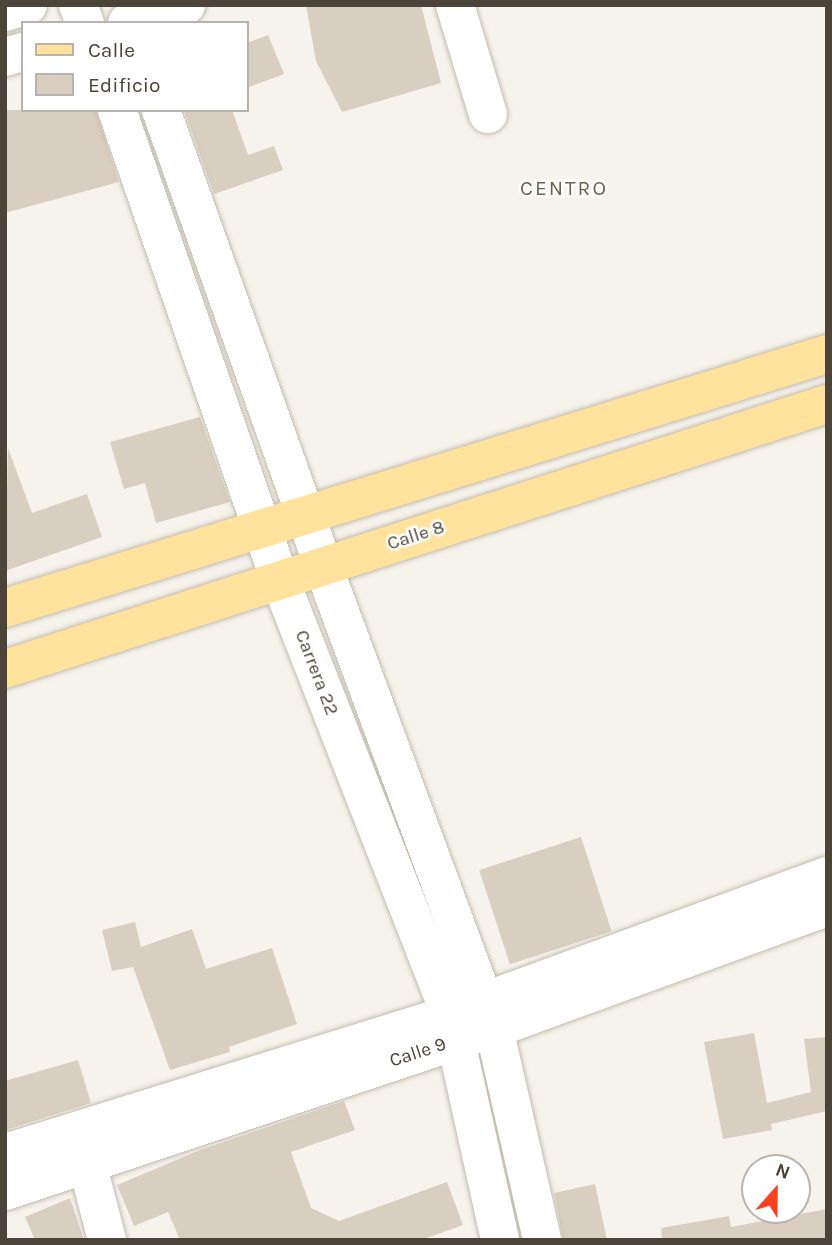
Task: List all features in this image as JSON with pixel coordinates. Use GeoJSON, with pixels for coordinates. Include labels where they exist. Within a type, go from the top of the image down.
{"type":"FeatureCollection","features":[{"type":"Feature","properties":{"kind":"main road"},"geometry":{"type":"LineString","coordinates":[[5,608],[827,354]]}},
{"type":"Feature","properties":{"kind":"main road","name":"Calle 8"},"geometry":{"type":"LineString","coordinates":[[5,669],[827,404]]}},
{"type":"Feature","properties":{"kind":"street"},"geometry":{"type":"LineString","coordinates":[[5,12],[28,5]]}},
{"type":"Feature","properties":{"kind":"street"},"geometry":{"type":"LineString","coordinates":[[135,21],[186,5]]}},
{"type":"Feature","properties":{"kind":"street"},"geometry":{"type":"LineString","coordinates":[[455,5],[488,114]]}},
{"type":"Feature","properties":{"kind":"street","name":"Carrera 22"},"geometry":{"type":"LineString","coordinates":[[118,112],[280,580],[471,1021],[500,1240]]}},
{"type":"Feature","properties":{"kind":"street","name":"Carrera 22"},"geometry":{"type":"LineString","coordinates":[[162,112],[307,515],[541,1240]]}},
{"type":"Feature","properties":{"kind":"street","name":"Calle 9"},"geometry":{"type":"LineString","coordinates":[[471,1021],[827,876]]}},
{"type":"Feature","properties":{"kind":"street","name":"Calle 9"},"geometry":{"type":"LineString","coordinates":[[5,1153],[83,1145],[827,906]]}},
{"type":"Feature","properties":{"kind":"street"},"geometry":{"type":"LineString","coordinates":[[83,1145],[107,1240]]}},
{"type":"Feature","properties":{"kind":"street","name":"Calle 9"},"geometry":{"type":"LineString","coordinates":[[5,1191],[83,1145]]}},
{"type":"Feature","properties":{"kind":"building"},"geometry":{"type":"Polygon","coordinates":[[[306,5],[421,5],[441,83],[342,112],[316,61],[306,5]]]}},
{"type":"Feature","properties":{"kind":"building"},"geometry":{"type":"Polygon","coordinates":[[[268,35],[284,74],[248,88],[248,43],[268,35]]]}},
{"type":"Feature","properties":{"kind":"building"},"geometry":{"type":"Polygon","coordinates":[[[5,110],[97,112],[119,182],[5,213],[5,110]]]}},
{"type":"Feature","properties":{"kind":"building"},"geometry":{"type":"Polygon","coordinates":[[[185,112],[233,112],[248,155],[274,146],[283,170],[214,194],[185,112]]]}},
{"type":"Feature","properties":{"kind":"building"},"geometry":{"type":"Polygon","coordinates":[[[200,417],[230,502],[156,523],[145,483],[124,489],[110,442],[200,417]]]}},
{"type":"Feature","properties":{"kind":"building"},"geometry":{"type":"Polygon","coordinates":[[[8,448],[32,513],[87,494],[102,537],[5,571],[8,448]]]}},
{"type":"Feature","properties":{"kind":"building"},"geometry":{"type":"Polygon","coordinates":[[[581,837],[612,931],[510,964],[479,870],[581,837]]]}},
{"type":"Feature","properties":{"kind":"building"},"geometry":{"type":"Polygon","coordinates":[[[135,922],[141,947],[192,929],[206,969],[272,948],[297,1024],[229,1047],[230,1052],[170,1070],[133,967],[112,971],[102,930],[135,922]]]}},
{"type":"Feature","properties":{"kind":"building"},"geometry":{"type":"Polygon","coordinates":[[[754,1033],[767,1103],[811,1092],[804,1039],[827,1037],[827,1111],[771,1124],[772,1130],[723,1139],[704,1042],[754,1033]]]}},
{"type":"Feature","properties":{"kind":"building"},"geometry":{"type":"Polygon","coordinates":[[[78,1060],[91,1103],[5,1130],[5,1081],[78,1060]]]}},
{"type":"Feature","properties":{"kind":"building"},"geometry":{"type":"Polygon","coordinates":[[[344,1101],[355,1130],[291,1152],[311,1208],[339,1221],[447,1182],[463,1225],[421,1240],[180,1240],[168,1212],[134,1226],[117,1185],[200,1150],[344,1101]]]}},
{"type":"Feature","properties":{"kind":"building"},"geometry":{"type":"Polygon","coordinates":[[[595,1184],[607,1240],[563,1240],[554,1193],[595,1184]]]}},
{"type":"Feature","properties":{"kind":"building"},"geometry":{"type":"Polygon","coordinates":[[[70,1198],[84,1240],[35,1240],[25,1217],[70,1198]]]}},
{"type":"Feature","properties":{"kind":"building"},"geometry":{"type":"Polygon","coordinates":[[[827,1209],[827,1240],[662,1240],[661,1228],[729,1216],[731,1227],[747,1224],[811,1224],[811,1212],[827,1209]]]}},
{"type":"Feature","properties":{"kind":"district","name":"CENTRO"},"geometry":{"type":"Point","coordinates":[564,188]}}]}
